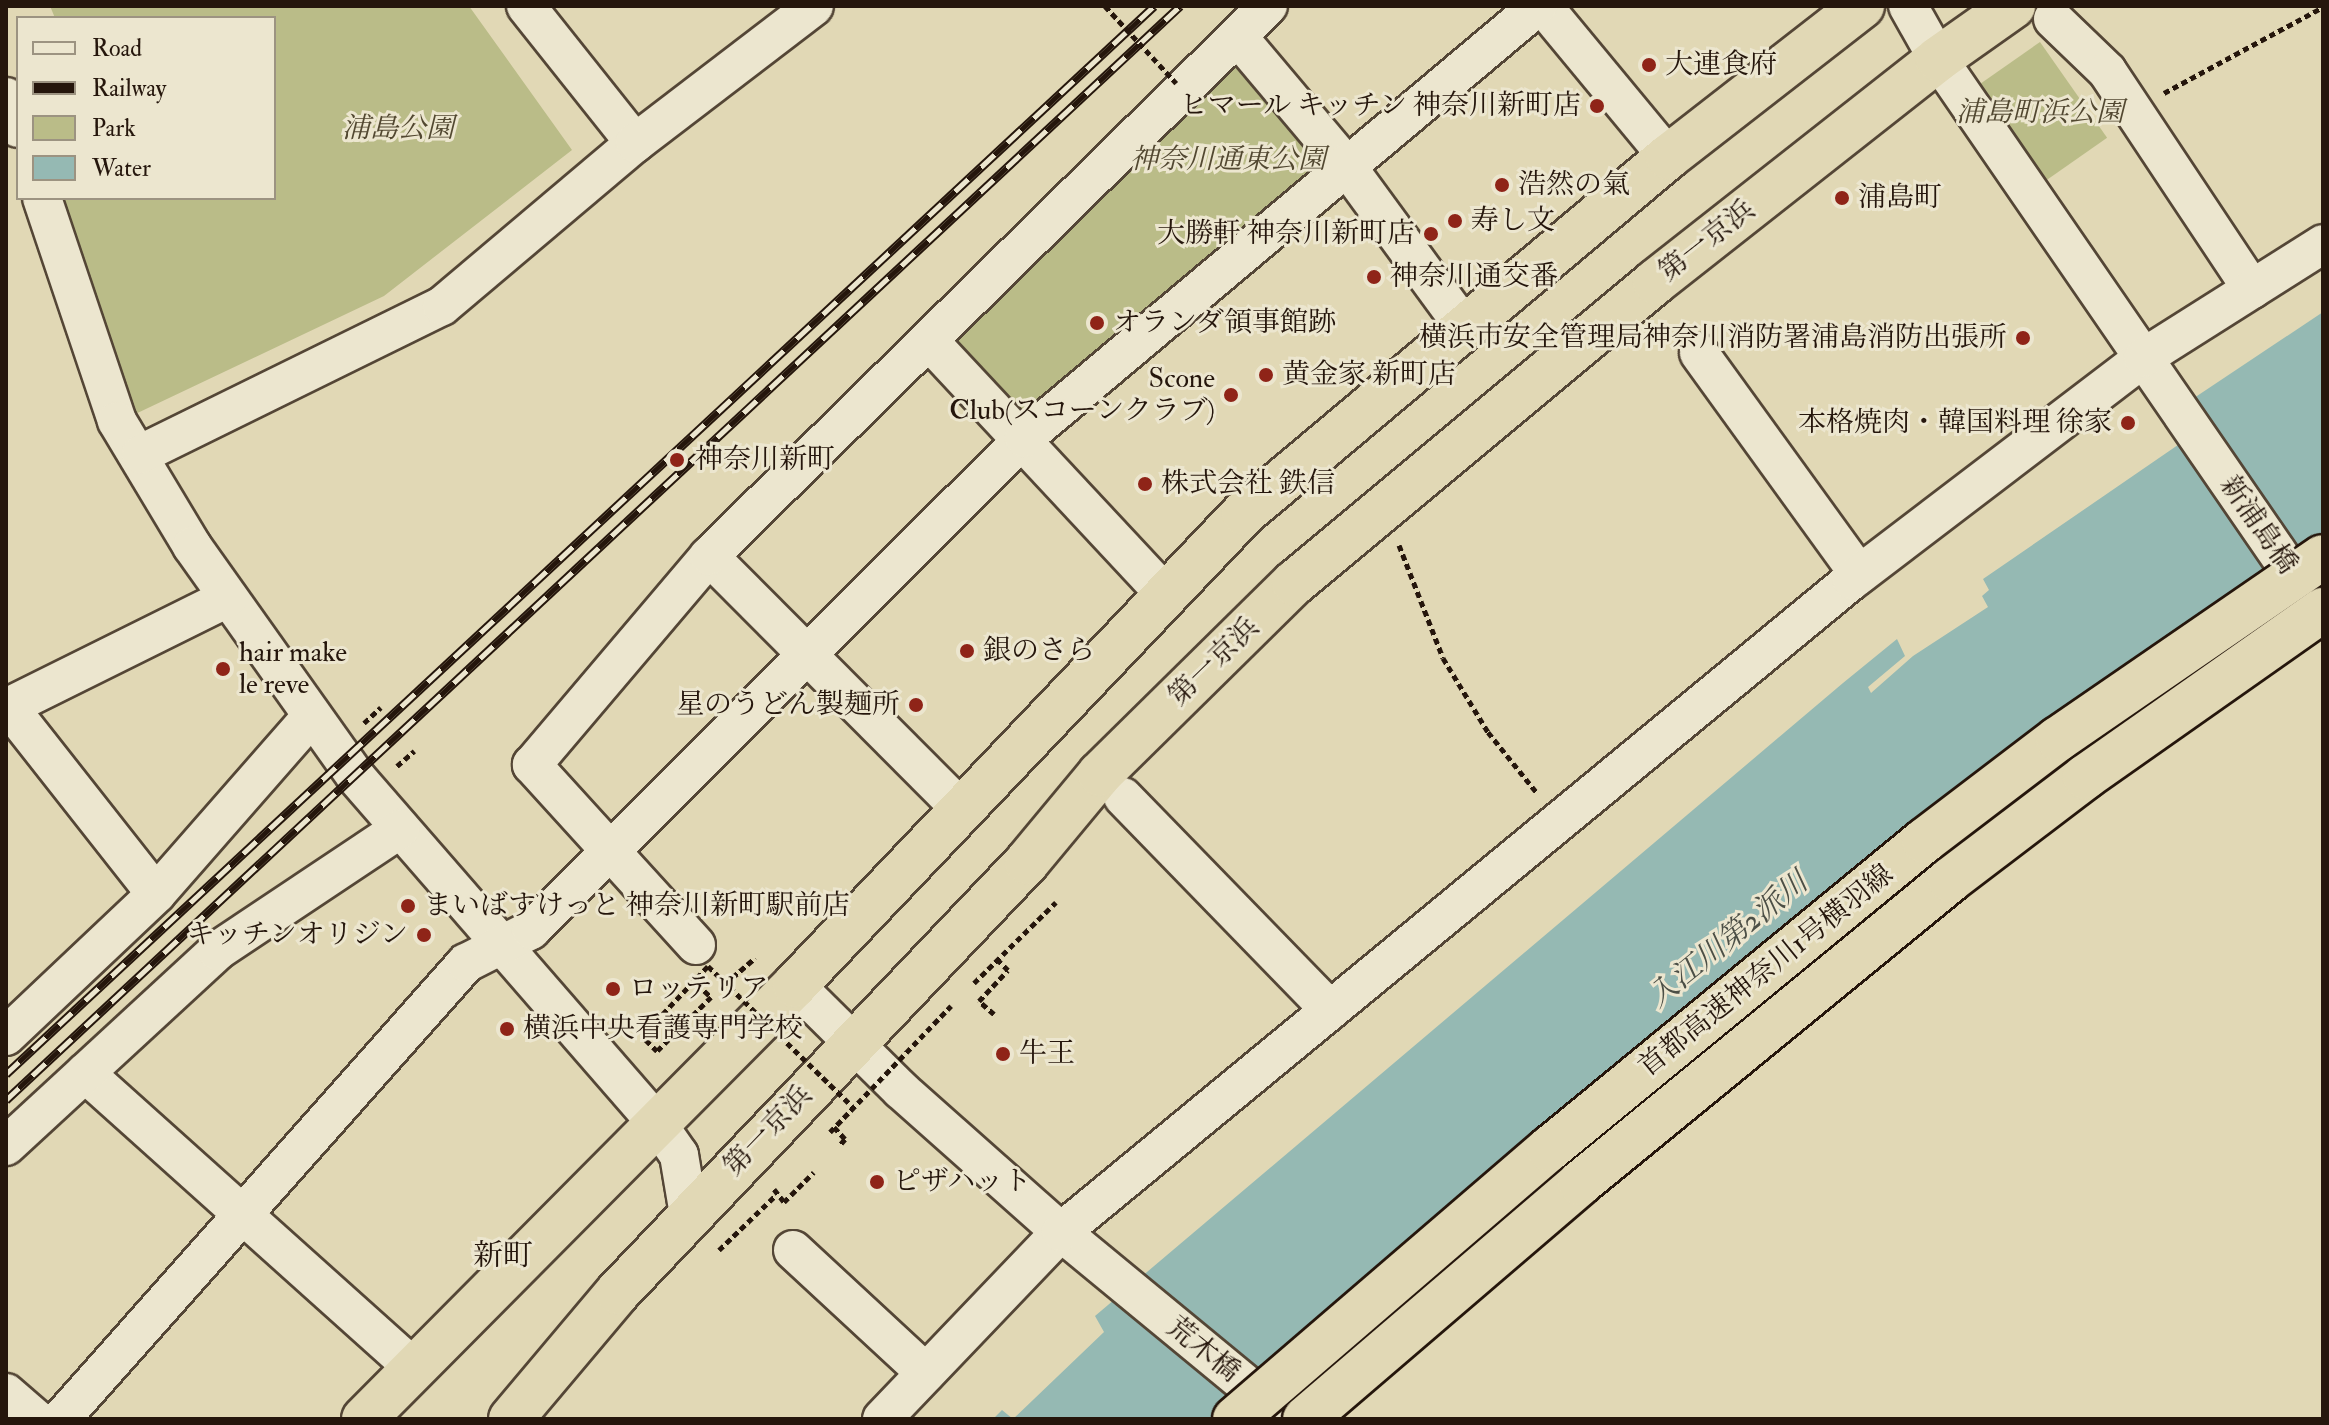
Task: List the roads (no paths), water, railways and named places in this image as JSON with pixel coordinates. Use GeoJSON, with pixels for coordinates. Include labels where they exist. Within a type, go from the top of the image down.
{"type":"FeatureCollection","features":[{"type":"Feature","properties":{"kind":"highway"},"geometry":{"type":"LineString","coordinates":[[364,1419],[412,1366],[795,985],[1164,593],[1310,453],[1668,157],[1862,6]]}},
{"type":"Feature","properties":{"kind":"highway","name":"第一京浜"},"geometry":{"type":"LineString","coordinates":[[511,1419],[689,1215],[1027,862],[1100,774],[1294,583],[1655,282],[1938,59],[2033,12]]}},
{"type":"Feature","properties":{"kind":"highway","name":"首都高速神奈川1号横羽線"},"geometry":{"type":"LineString","coordinates":[[1235,1419],[1549,1149],[1924,841],[2071,730],[2323,557]]}},
{"type":"Feature","properties":{"kind":"highway","name":"首都高速神奈川1号横羽線"},"geometry":{"type":"LineString","coordinates":[[1305,1419],[1580,1183],[1950,880],[2085,777],[2323,610]]}},
{"type":"Feature","properties":{"kind":"street"},"geometry":{"type":"LineString","coordinates":[[141,454],[442,306],[635,143],[814,6]]}},
{"type":"Feature","properties":{"kind":"street"},"geometry":{"type":"LineString","coordinates":[[696,945],[606,852],[532,765],[709,556],[931,343],[1268,6]]}},
{"type":"Feature","properties":{"kind":"street"},"geometry":{"type":"LineString","coordinates":[[61,1419],[466,963],[531,930],[1024,438],[1345,164],[1541,6],[1668,157]]}},
{"type":"Feature","properties":{"kind":"street","name":"新浦島橋"},"geometry":{"type":"LineString","coordinates":[[1908,6],[1938,59],[2323,619]]}},
{"type":"Feature","properties":{"kind":"street"},"geometry":{"type":"LineString","coordinates":[[528,7],[635,143]]}},
{"type":"Feature","properties":{"kind":"street"},"geometry":{"type":"LineString","coordinates":[[2033,12],[2107,71],[2252,289]]}},
{"type":"Feature","properties":{"kind":"street"},"geometry":{"type":"LineString","coordinates":[[1238,37],[1345,164],[1463,325]]}},
{"type":"Feature","properties":{"kind":"street"},"geometry":{"type":"LineString","coordinates":[[6,97],[16,123]]}},
{"type":"Feature","properties":{"kind":"street"},"geometry":{"type":"LineString","coordinates":[[43,200],[117,421],[141,454],[228,598],[310,718],[400,829],[498,946],[656,1122],[679,1155],[689,1215]]}},
{"type":"Feature","properties":{"kind":"street"},"geometry":{"type":"LineString","coordinates":[[882,1419],[1061,1232],[1859,574],[2143,358],[2323,244]]}},
{"type":"Feature","properties":{"kind":"street"},"geometry":{"type":"LineString","coordinates":[[931,343],[1024,438],[1164,593]]}},
{"type":"Feature","properties":{"kind":"street"},"geometry":{"type":"LineString","coordinates":[[1699,353],[1859,574]]}},
{"type":"Feature","properties":{"kind":"street"},"geometry":{"type":"LineString","coordinates":[[709,556],[962,810]]}},
{"type":"Feature","properties":{"kind":"street"},"geometry":{"type":"LineString","coordinates":[[156,894],[7,707],[228,598]]}},
{"type":"Feature","properties":{"kind":"street"},"geometry":{"type":"LineString","coordinates":[[6,1036],[156,894],[310,718]]}},
{"type":"Feature","properties":{"kind":"street"},"geometry":{"type":"LineString","coordinates":[[1123,797],[1330,1010]]}},
{"type":"Feature","properties":{"kind":"street"},"geometry":{"type":"LineString","coordinates":[[6,1146],[217,951],[400,829]]}},
{"type":"Feature","properties":{"kind":"street","name":"荒木橋"},"geometry":{"type":"LineString","coordinates":[[795,985],[851,1043],[1061,1232],[1288,1419]]}},
{"type":"Feature","properties":{"kind":"street"},"geometry":{"type":"LineString","coordinates":[[85,1073],[412,1366]]}},
{"type":"Feature","properties":{"kind":"street"},"geometry":{"type":"LineString","coordinates":[[793,1250],[926,1373]]}},
{"type":"Feature","properties":{"kind":"street"},"geometry":{"type":"LineString","coordinates":[[6,1393],[36,1419]]}},
{"type":"Feature","properties":{"kind":"water","name":"入江川第2派川"},"geometry":{"type":"Polygon","coordinates":[[[2323,312],[2323,632],[2149,749],[1777,1043],[1338,1419],[1013,1419],[1104,1332],[1095,1316],[1843,683],[1897,639],[1905,656],[1868,687],[1871,693],[1913,656],[1988,607],[1982,596],[1989,590],[1983,579],[2207,425],[2191,400],[2323,312]]]}},
{"type":"Feature","properties":{"kind":"water"},"geometry":{"type":"Polygon","coordinates":[[[1002,1410],[1013,1419],[993,1419],[1002,1410]]]}},
{"type":"Feature","properties":{"kind":"railway"},"geometry":{"type":"LineString","coordinates":[[6,1074],[1154,6]]}},
{"type":"Feature","properties":{"kind":"railway"},"geometry":{"type":"LineString","coordinates":[[6,1100],[1180,6]]}},
{"type":"Feature","properties":{"kind":"place","name":"大連食府"},"geometry":{"type":"Point","coordinates":[1649,65]}},
{"type":"Feature","properties":{"kind":"place","name":"ヒマール キッチン 神奈川新町店"},"geometry":{"type":"Point","coordinates":[1597,106]}},
{"type":"Feature","properties":{"kind":"place","name":"浩然の氣"},"geometry":{"type":"Point","coordinates":[1502,185]}},
{"type":"Feature","properties":{"kind":"place","name":"浦島町"},"geometry":{"type":"Point","coordinates":[1842,198]}},
{"type":"Feature","properties":{"kind":"place","name":"寿し文"},"geometry":{"type":"Point","coordinates":[1455,221]}},
{"type":"Feature","properties":{"kind":"place","name":"大勝軒 神奈川新町店"},"geometry":{"type":"Point","coordinates":[1431,234]}},
{"type":"Feature","properties":{"kind":"place","name":"神奈川通交番"},"geometry":{"type":"Point","coordinates":[1374,277]}},
{"type":"Feature","properties":{"kind":"place","name":"オランダ領事館跡"},"geometry":{"type":"Point","coordinates":[1097,323]}},
{"type":"Feature","properties":{"kind":"place","name":"横浜市安全管理局神奈川消防署浦島消防出張所"},"geometry":{"type":"Point","coordinates":[2023,338]}},
{"type":"Feature","properties":{"kind":"place","name":"黄金家 新町店"},"geometry":{"type":"Point","coordinates":[1266,375]}},
{"type":"Feature","properties":{"kind":"place","name":"Scone Club(スコーンクラブ)"},"geometry":{"type":"Point","coordinates":[1231,395]}},
{"type":"Feature","properties":{"kind":"place","name":"本格焼肉・韓国料理 徐家"},"geometry":{"type":"Point","coordinates":[2128,423]}},
{"type":"Feature","properties":{"kind":"place","name":"神奈川新町"},"geometry":{"type":"Point","coordinates":[677,460]}},
{"type":"Feature","properties":{"kind":"place","name":"株式会社 鉄信"},"geometry":{"type":"Point","coordinates":[1145,484]}},
{"type":"Feature","properties":{"kind":"place","name":"銀のさら"},"geometry":{"type":"Point","coordinates":[967,651]}},
{"type":"Feature","properties":{"kind":"place","name":"hair make le reve"},"geometry":{"type":"Point","coordinates":[223,669]}},
{"type":"Feature","properties":{"kind":"place","name":"星のうどん製麺所"},"geometry":{"type":"Point","coordinates":[916,705]}},
{"type":"Feature","properties":{"kind":"place","name":"まいばすけっと 神奈川新町駅前店"},"geometry":{"type":"Point","coordinates":[408,906]}},
{"type":"Feature","properties":{"kind":"place","name":"キッチンオリジン"},"geometry":{"type":"Point","coordinates":[424,935]}},
{"type":"Feature","properties":{"kind":"place","name":"ロッテリア"},"geometry":{"type":"Point","coordinates":[613,989]}},
{"type":"Feature","properties":{"kind":"place","name":"横浜中央看護専門学校"},"geometry":{"type":"Point","coordinates":[507,1029]}},
{"type":"Feature","properties":{"kind":"place","name":"牛王"},"geometry":{"type":"Point","coordinates":[1003,1054]}},
{"type":"Feature","properties":{"kind":"place","name":"ピザハット"},"geometry":{"type":"Point","coordinates":[877,1182]}},
{"type":"Feature","properties":{"kind":"district","name":"新町"},"geometry":{"type":"Point","coordinates":[503,1256]}},
{"type":"Feature","properties":{"kind":"park label","name":"浦島町浜公園"},"geometry":{"type":"Point","coordinates":[2040,113]}},
{"type":"Feature","properties":{"kind":"park label","name":"浦島公園"},"geometry":{"type":"Point","coordinates":[398,129]}},
{"type":"Feature","properties":{"kind":"park label","name":"神奈川通東公園"},"geometry":{"type":"Point","coordinates":[1228,160]}}]}
